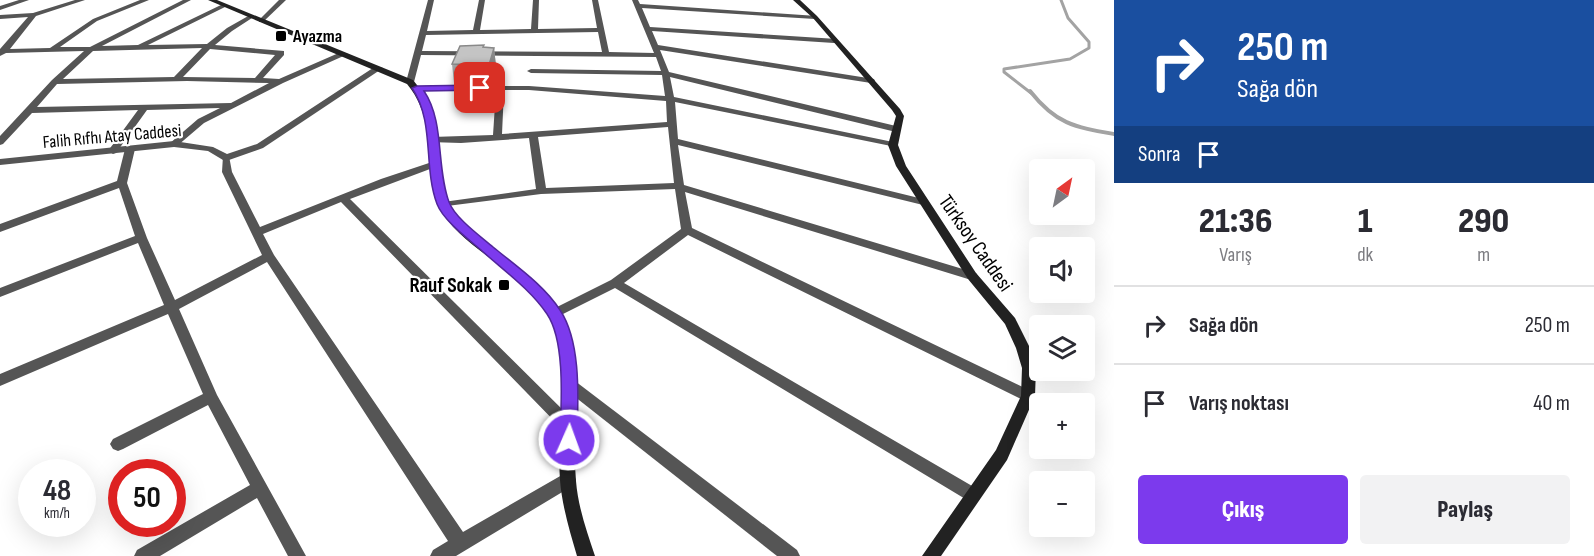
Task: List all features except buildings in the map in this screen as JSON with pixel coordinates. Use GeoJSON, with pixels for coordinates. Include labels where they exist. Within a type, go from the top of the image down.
{"type":"FeatureCollection","features":[{"type":"Feature","properties":{"kind":"main road"},"geometry":{"type":"LineString","coordinates":[[211,0],[379,68],[413,85],[425,100],[443,205],[464,230],[542,297],[555,313],[563,332],[570,385],[568,480],[577,530],[586,556]]}},
{"type":"Feature","properties":{"kind":"main road"},"geometry":{"type":"LineString","coordinates":[[796,0],[815,16],[834,41],[896,109],[900,116],[893,145]]}},
{"type":"Feature","properties":{"kind":"main road","name":"Türksoy Caddesi"},"geometry":{"type":"LineString","coordinates":[[893,145],[901,166],[972,276],[1010,321],[1023,348],[1029,368],[1028,396],[1002,456],[931,556]]}},
{"type":"Feature","properties":{"kind":"street"},"geometry":{"type":"LineString","coordinates":[[0,8],[26,0]]}},
{"type":"Feature","properties":{"kind":"street"},"geometry":{"type":"LineString","coordinates":[[0,17],[34,15],[82,0]]}},
{"type":"Feature","properties":{"kind":"street"},"geometry":{"type":"LineString","coordinates":[[53,49],[95,20],[146,0]]}},
{"type":"Feature","properties":{"kind":"street"},"geometry":{"type":"LineString","coordinates":[[0,142],[54,82],[90,49],[188,0]]}},
{"type":"Feature","properties":{"kind":"street"},"geometry":{"type":"LineString","coordinates":[[176,79],[207,46],[235,24],[255,19],[283,0]]}},
{"type":"Feature","properties":{"kind":"street"},"geometry":{"type":"LineString","coordinates":[[431,0],[422,33],[413,85],[529,88],[670,99],[893,145]]}},
{"type":"Feature","properties":{"kind":"street"},"geometry":{"type":"LineString","coordinates":[[476,32],[482,0]]}},
{"type":"Feature","properties":{"kind":"street"},"geometry":{"type":"LineString","coordinates":[[534,31],[536,0]]}},
{"type":"Feature","properties":{"kind":"street"},"geometry":{"type":"LineString","coordinates":[[595,0],[606,55]]}},
{"type":"Feature","properties":{"kind":"street"},"geometry":{"type":"LineString","coordinates":[[687,230],[678,186],[670,99],[665,73],[636,3],[815,16]]}},
{"type":"Feature","properties":{"kind":"street"},"geometry":{"type":"LineString","coordinates":[[136,48],[223,6]]}},
{"type":"Feature","properties":{"kind":"street"},"geometry":{"type":"LineString","coordinates":[[2,53],[34,15]]}},
{"type":"Feature","properties":{"kind":"street"},"geometry":{"type":"LineString","coordinates":[[647,29],[834,41]]}},
{"type":"Feature","properties":{"kind":"street"},"geometry":{"type":"LineString","coordinates":[[422,33],[600,30]]}},
{"type":"Feature","properties":{"kind":"street"},"geometry":{"type":"LineString","coordinates":[[2,53],[53,49],[207,46],[281,53],[258,79]]}},
{"type":"Feature","properties":{"kind":"street"},"geometry":{"type":"LineString","coordinates":[[418,53],[606,55],[657,51],[871,81]]}},
{"type":"Feature","properties":{"kind":"street"},"geometry":{"type":"LineString","coordinates":[[174,144],[201,121],[280,81],[344,54]]}},
{"type":"Feature","properties":{"kind":"street"},"geometry":{"type":"LineString","coordinates":[[529,88],[531,55]]}},
{"type":"Feature","properties":{"kind":"street"},"geometry":{"type":"LineString","coordinates":[[379,68],[260,146],[226,158],[227,172],[269,256],[460,543]]}},
{"type":"Feature","properties":{"kind":"street"},"geometry":{"type":"LineString","coordinates":[[531,71],[665,73],[896,129]]}},
{"type":"Feature","properties":{"kind":"street"},"geometry":{"type":"LineString","coordinates":[[54,82],[176,79],[280,81]]}},
{"type":"Feature","properties":{"kind":"street"},"geometry":{"type":"LineString","coordinates":[[497,138],[500,88]]}},
{"type":"Feature","properties":{"kind":"street"},"geometry":{"type":"LineString","coordinates":[[29,110],[234,105]]}},
{"type":"Feature","properties":{"kind":"street"},"geometry":{"type":"LineString","coordinates":[[113,151],[145,107]]}},
{"type":"Feature","properties":{"kind":"street"},"geometry":{"type":"LineString","coordinates":[[432,140],[497,138],[672,124]]}},
{"type":"Feature","properties":{"kind":"street"},"geometry":{"type":"LineString","coordinates":[[533,135],[541,190]]}},
{"type":"Feature","properties":{"kind":"street"},"geometry":{"type":"LineString","coordinates":[[673,141],[923,202]]}},
{"type":"Feature","properties":{"kind":"street","name":"Falih Rıfhı Atay Caddesi"},"geometry":{"type":"LineString","coordinates":[[0,162],[174,144],[210,149],[226,158]]}},
{"type":"Feature","properties":{"kind":"street"},"geometry":{"type":"LineString","coordinates":[[130,149],[123,183],[141,238],[211,397],[297,556]]}},
{"type":"Feature","properties":{"kind":"street"},"geometry":{"type":"LineString","coordinates":[[258,232],[385,181],[435,164]]}},
{"type":"Feature","properties":{"kind":"street"},"geometry":{"type":"LineString","coordinates":[[0,228],[123,183]]}},
{"type":"Feature","properties":{"kind":"street"},"geometry":{"type":"LineString","coordinates":[[443,205],[541,190],[678,186],[972,276]]}},
{"type":"Feature","properties":{"kind":"street"},"geometry":{"type":"LineString","coordinates":[[344,199],[569,426]]}},
{"type":"Feature","properties":{"kind":"street"},"geometry":{"type":"LineString","coordinates":[[555,313],[615,283],[687,230]]}},
{"type":"Feature","properties":{"kind":"street"},"geometry":{"type":"LineString","coordinates":[[687,230],[1028,396]]}},
{"type":"Feature","properties":{"kind":"street"},"geometry":{"type":"LineString","coordinates":[[0,292],[141,238]]}},
{"type":"Feature","properties":{"kind":"street"},"geometry":{"type":"LineString","coordinates":[[0,380],[172,307],[269,256]]}},
{"type":"Feature","properties":{"kind":"street"},"geometry":{"type":"LineString","coordinates":[[615,283],[973,495]]}},
{"type":"Feature","properties":{"kind":"street"},"geometry":{"type":"LineString","coordinates":[[570,385],[790,556]]}},
{"type":"Feature","properties":{"kind":"street"},"geometry":{"type":"LineString","coordinates":[[118,444],[211,397]]}},
{"type":"Feature","properties":{"kind":"street"},"geometry":{"type":"LineString","coordinates":[[439,556],[568,480]]}},
{"type":"Feature","properties":{"kind":"street"},"geometry":{"type":"LineString","coordinates":[[143,556],[260,488]]}},
{"type":"Feature","properties":{"kind":"waterway"},"geometry":{"type":"LineString","coordinates":[[1031,93],[1004,72],[1004,69],[1070,59],[1089,48],[1089,42],[1068,18],[1061,0]]}},
{"type":"Feature","properties":{"kind":"waterway"},"geometry":{"type":"LineString","coordinates":[[1030,91],[1048,111],[1057,117],[1077,126],[1114,134]]}},
{"type":"Feature","properties":{"kind":"place","name":"Ayazma"},"geometry":{"type":"Point","coordinates":[281,36]}},
{"type":"Feature","properties":{"kind":"place","name":"Rauf Sokak"},"geometry":{"type":"Point","coordinates":[504,285]}},
{"type":"Feature","properties":{"kind":"route"},"geometry":{"type":"LineString","coordinates":[[480,88],[417,88],[425,100],[429,113],[443,205],[464,230],[516,273],[542,297],[555,313],[563,332],[570,385],[569,440]]}}]}
